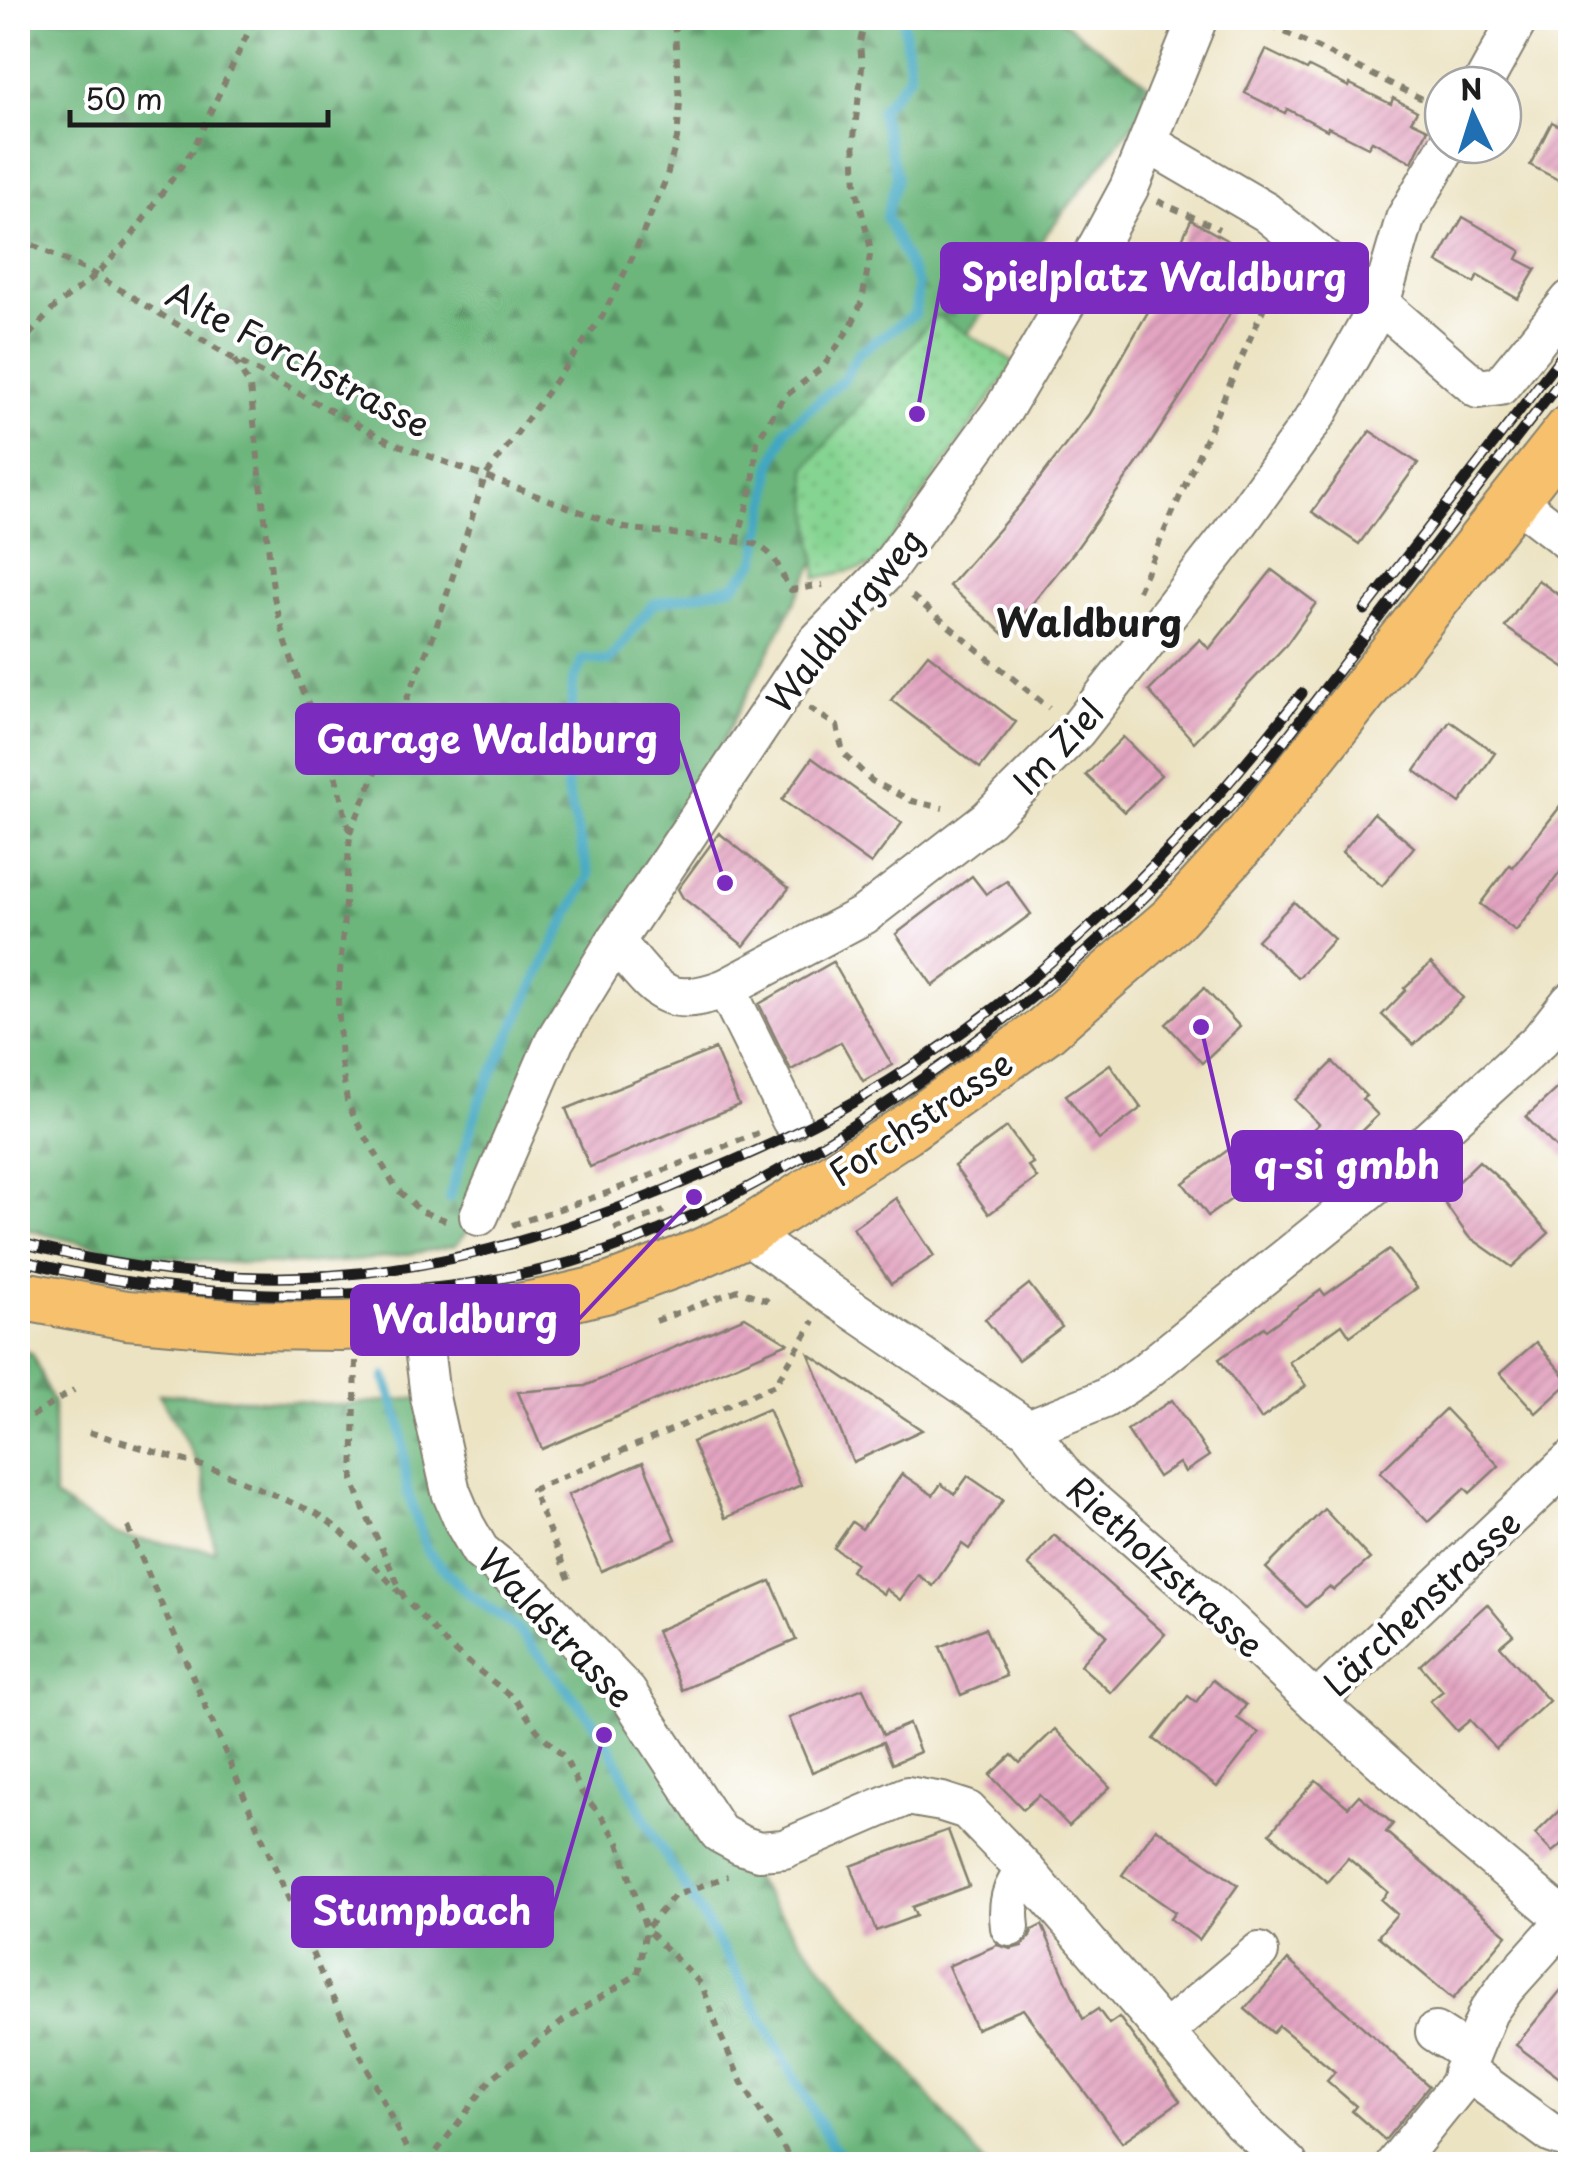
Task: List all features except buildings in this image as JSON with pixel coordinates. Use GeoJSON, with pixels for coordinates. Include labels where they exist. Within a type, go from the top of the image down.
{"type":"FeatureCollection","features":[{"type":"Feature","properties":{"kind":"main road","name":"Forchstrasse"},"geometry":{"type":"LineString","coordinates":[[18,1295],[127,1315],[242,1325],[421,1322],[550,1302],[605,1289],[697,1255],[745,1232],[906,1130],[1044,1032],[1172,920],[1250,834],[1570,428]]}},
{"type":"Feature","properties":{"kind":"street","name":"Waldburgweg"},"geometry":{"type":"LineString","coordinates":[[479,1216],[555,1040],[615,942],[816,643],[884,574],[1002,410],[1129,188],[1198,18]]}},
{"type":"Feature","properties":{"kind":"street"},"geometry":{"type":"LineString","coordinates":[[1493,65],[1519,18]]}},
{"type":"Feature","properties":{"kind":"street"},"geometry":{"type":"LineString","coordinates":[[1148,142],[1266,212],[1478,389],[1500,386],[1570,300]]}},
{"type":"Feature","properties":{"kind":"street","name":"Im Ziel"},"geometry":{"type":"LineString","coordinates":[[615,942],[652,986],[676,998],[702,997],[864,916],[988,819],[1076,731],[1227,539],[1318,413],[1380,304],[1405,219],[1436,165]]}},
{"type":"Feature","properties":{"kind":"street"},"geometry":{"type":"LineString","coordinates":[[1514,499],[1570,542]]}},
{"type":"Feature","properties":{"kind":"street"},"geometry":{"type":"LineString","coordinates":[[726,988],[791,1120]]}},
{"type":"Feature","properties":{"kind":"street"},"geometry":{"type":"LineString","coordinates":[[1028,1429],[1104,1399],[1142,1374],[1411,1157],[1540,1040],[1570,1002]]}},
{"type":"Feature","properties":{"kind":"street","name":"Rietholzstrasse"},"geometry":{"type":"LineString","coordinates":[[745,1232],[1028,1429],[1066,1478],[1464,1835],[1568,1921]]}},
{"type":"Feature","properties":{"kind":"street","name":"Waldstrasse"},"geometry":{"type":"LineString","coordinates":[[421,1322],[438,1438],[451,1492],[464,1525],[480,1551],[534,1594],[627,1692],[719,1833],[759,1852],[784,1849],[907,1796],[967,1810],[1026,1871],[1242,2122],[1288,2164]]}},
{"type":"Feature","properties":{"kind":"street","name":"Lärchenstrasse"},"geometry":{"type":"LineString","coordinates":[[1316,1702],[1570,1461]]}},
{"type":"Feature","properties":{"kind":"street"},"geometry":{"type":"LineString","coordinates":[[1010,1927],[1012,1888],[1026,1871]]}},
{"type":"Feature","properties":{"kind":"street"},"geometry":{"type":"LineString","coordinates":[[1395,2164],[1458,2086],[1488,2012],[1568,1921]]}},
{"type":"Feature","properties":{"kind":"street"},"geometry":{"type":"LineString","coordinates":[[1164,2032],[1260,1952]]}},
{"type":"Feature","properties":{"kind":"street"},"geometry":{"type":"LineString","coordinates":[[1435,2032],[1476,2078],[1552,2134],[1570,2140]]}},
{"type":"Feature","properties":{"kind":"path"},"geometry":{"type":"LineString","coordinates":[[18,347],[128,241],[192,151],[254,18]]}},
{"type":"Feature","properties":{"kind":"path"},"geometry":{"type":"LineString","coordinates":[[350,834],[434,634],[485,476],[602,317],[666,178],[677,139],[680,103],[674,18]]}},
{"type":"Feature","properties":{"kind":"path"},"geometry":{"type":"LineString","coordinates":[[737,542],[752,484],[757,442],[783,398],[824,366],[862,301],[871,250],[856,187],[854,137],[862,68],[860,42],[866,18]]}},
{"type":"Feature","properties":{"kind":"path"},"geometry":{"type":"LineString","coordinates":[[1256,18],[1423,100]]}},
{"type":"Feature","properties":{"kind":"path"},"geometry":{"type":"LineString","coordinates":[[1129,188],[1233,236]]}},
{"type":"Feature","properties":{"kind":"path","name":"Alte Forchstrasse"},"geometry":{"type":"LineString","coordinates":[[18,238],[96,275],[234,359],[388,442],[624,528],[755,544],[778,563],[791,590],[884,574]]}},
{"type":"Feature","properties":{"kind":"path"},"geometry":{"type":"LineString","coordinates":[[1132,604],[1284,260]]}},
{"type":"Feature","properties":{"kind":"path"},"geometry":{"type":"LineString","coordinates":[[234,359],[250,387],[274,598],[300,684],[330,754],[350,834],[338,1000],[340,1063],[347,1102],[387,1174],[420,1211],[453,1222],[479,1216],[506,1227],[604,1194],[791,1120]]}},
{"type":"Feature","properties":{"kind":"path"},"geometry":{"type":"LineString","coordinates":[[884,574],[1076,731]]}},
{"type":"Feature","properties":{"kind":"path"},"geometry":{"type":"LineString","coordinates":[[784,690],[836,726],[843,753],[872,781],[912,801],[958,812]]}},
{"type":"Feature","properties":{"kind":"path"},"geometry":{"type":"LineString","coordinates":[[614,1229],[664,1211]]}},
{"type":"Feature","properties":{"kind":"path"},"geometry":{"type":"LineString","coordinates":[[609,1220],[618,1238]]}},
{"type":"Feature","properties":{"kind":"path"},"geometry":{"type":"LineString","coordinates":[[656,1321],[738,1290],[765,1300]]}},
{"type":"Feature","properties":{"kind":"path"},"geometry":{"type":"LineString","coordinates":[[534,1594],[570,1578],[532,1490],[776,1386],[830,1294]]}},
{"type":"Feature","properties":{"kind":"path"},"geometry":{"type":"LineString","coordinates":[[357,1378],[353,1480],[404,1597]]}},
{"type":"Feature","properties":{"kind":"path"},"geometry":{"type":"LineString","coordinates":[[18,1425],[74,1390]]}},
{"type":"Feature","properties":{"kind":"path"},"geometry":{"type":"LineString","coordinates":[[88,1432],[219,1471],[318,1514],[340,1530],[448,1647],[516,1700],[537,1730],[565,1758],[582,1793],[619,1844],[646,1929],[702,1985],[742,2083],[794,2164]]}},
{"type":"Feature","properties":{"kind":"path"},"geometry":{"type":"LineString","coordinates":[[128,1527],[322,1976],[414,2164]]}},
{"type":"Feature","properties":{"kind":"path"},"geometry":{"type":"LineString","coordinates":[[428,2164],[492,2078],[563,2021],[638,1974],[646,1929],[674,1896],[728,1876]]}},
{"type":"Feature","properties":{"kind":"path"},"geometry":{"type":"LineString","coordinates":[[406,2164],[409,2155]]}},
{"type":"Feature","properties":{"kind":"green space"},"geometry":{"type":"Polygon","coordinates":[[[18,18],[1058,18],[1159,92],[869,457],[479,1216],[456,1245],[348,1261],[236,1263],[125,1251],[18,1227],[18,18]]]}},
{"type":"Feature","properties":{"kind":"green space"},"geometry":{"type":"Polygon","coordinates":[[[936,315],[1015,363],[873,566],[817,578],[806,468],[936,315]]]}},
{"type":"Feature","properties":{"kind":"green space"},"geometry":{"type":"Polygon","coordinates":[[[18,1350],[32,1353],[53,1404],[54,1497],[116,1536],[215,1551],[203,1473],[159,1394],[342,1405],[430,1397],[451,1492],[798,1936],[985,2164],[18,2164],[18,1350]]]}},
{"type":"Feature","properties":{"kind":"waterway"},"geometry":{"type":"LineString","coordinates":[[449,1198],[480,1099],[589,876],[567,791],[573,682],[583,659],[609,661],[653,604],[734,586],[756,561],[771,467],[787,428],[844,379],[858,353],[915,314],[918,285],[886,217],[897,177],[880,110],[910,75],[903,18]]}},
{"type":"Feature","properties":{"kind":"waterway"},"geometry":{"type":"LineString","coordinates":[[385,1377],[401,1425],[407,1490],[427,1551],[466,1592],[518,1629],[604,1735],[652,1833],[736,1972],[831,2144],[850,2164]]}},
{"type":"Feature","properties":{"kind":"railway"},"geometry":{"type":"LineString","coordinates":[[1365,610],[1570,345]]}},
{"type":"Feature","properties":{"kind":"railway"},"geometry":{"type":"LineString","coordinates":[[18,1259],[81,1274],[221,1292],[295,1295],[440,1287],[509,1277],[606,1251],[703,1211],[795,1161],[976,1041],[1070,966],[1158,884],[1221,817],[1281,744],[1570,369]]}},
{"type":"Feature","properties":{"kind":"railway"},"geometry":{"type":"LineString","coordinates":[[18,1242],[110,1262],[204,1274],[345,1274],[427,1263],[532,1238],[714,1169],[852,1103],[918,1063],[1040,971],[1097,920],[1204,811],[1302,693]]}},
{"type":"Feature","properties":{"kind":"place","name":"Spielplatz Waldburg"},"geometry":{"type":"Point","coordinates":[917,414]}},
{"type":"Feature","properties":{"kind":"place","name":"Garage Waldburg"},"geometry":{"type":"Point","coordinates":[725,883]}},
{"type":"Feature","properties":{"kind":"place","name":"q-si gmbh"},"geometry":{"type":"Point","coordinates":[1201,1027]}},
{"type":"Feature","properties":{"kind":"place","name":"Waldburg"},"geometry":{"type":"Point","coordinates":[694,1197]}},
{"type":"Feature","properties":{"kind":"place","name":"Stumpbach"},"geometry":{"type":"Point","coordinates":[604,1735]}},
{"type":"Feature","properties":{"kind":"district","name":"Waldburg"},"geometry":{"type":"Point","coordinates":[1089,621]}}]}
